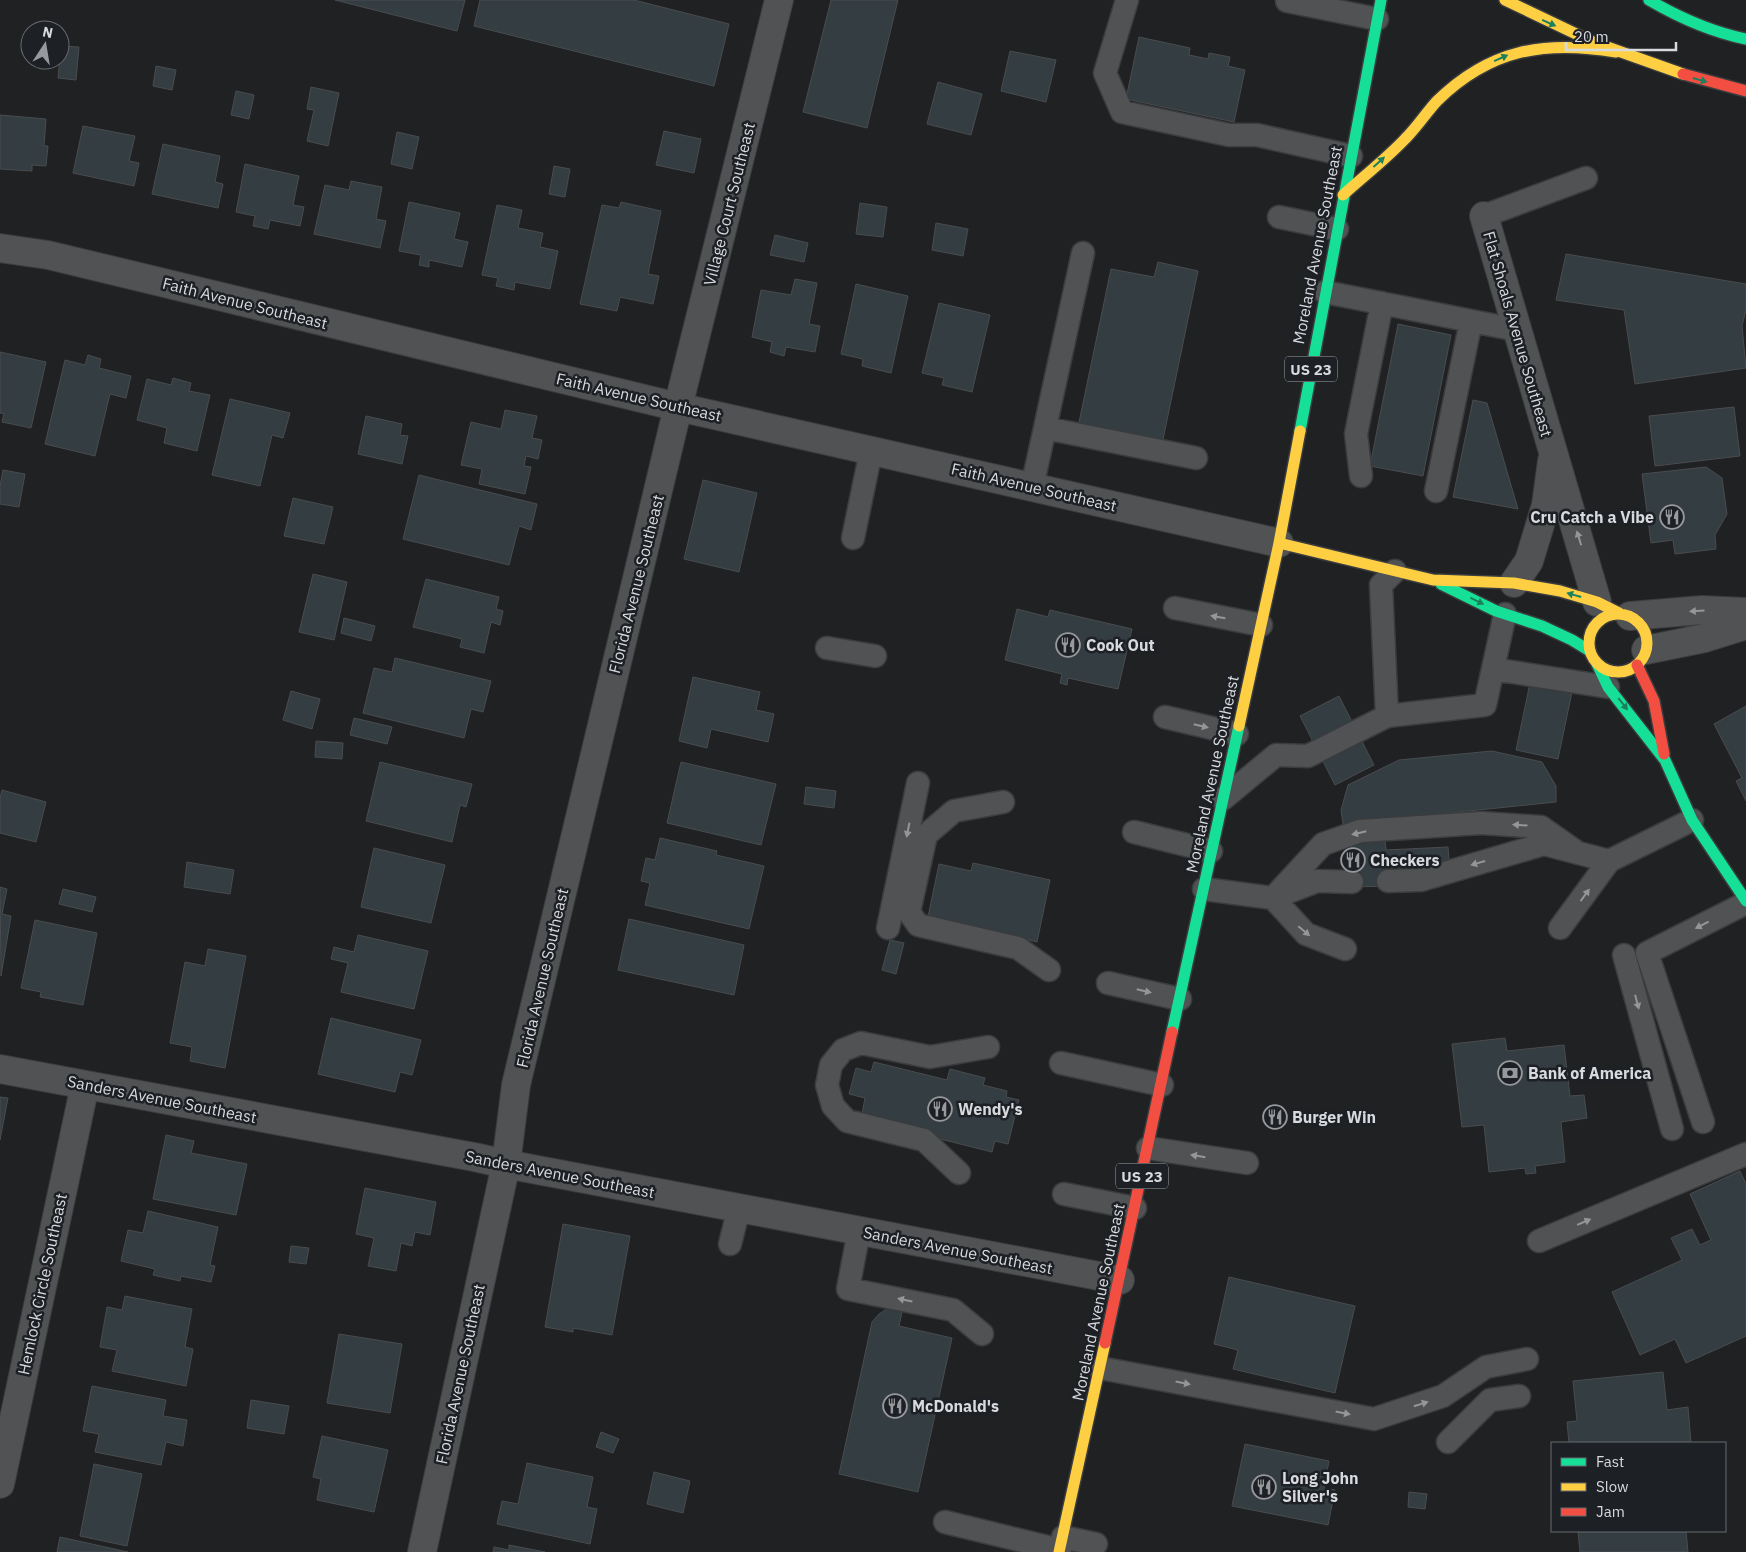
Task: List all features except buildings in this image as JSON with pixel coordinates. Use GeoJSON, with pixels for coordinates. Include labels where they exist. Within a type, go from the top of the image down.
{"type":"FeatureCollection","features":[{"type":"Feature","properties":{"kind":"main road"},"geometry":{"type":"LineString","coordinates":[[1505,0],[1541,19],[1616,52],[1677,74],[1746,91]]}},
{"type":"Feature","properties":{"kind":"main road"},"geometry":{"type":"LineString","coordinates":[[1649,0],[1666,11],[1700,26],[1746,40]]}},
{"type":"Feature","properties":{"kind":"main road","name":"Moreland Avenue Southeast"},"geometry":{"type":"LineString","coordinates":[[1060,1546],[1120,1280],[1279,543],[1379,10]]}},
{"type":"Feature","properties":{"kind":"main road"},"geometry":{"type":"LineString","coordinates":[[1343,195],[1406,138],[1441,97],[1461,80],[1484,66],[1509,55],[1535,48],[1562,45],[1589,46],[1616,52]]}},
{"type":"Feature","properties":{"kind":"main road"},"geometry":{"type":"LineString","coordinates":[[1279,543],[1433,580],[1514,583],[1560,591],[1636,619],[1644,631],[1647,644],[1641,658],[1629,670],[1621,672],[1604,669],[1597,664]]}},
{"type":"Feature","properties":{"kind":"main road"},"geometry":{"type":"LineString","coordinates":[[1433,580],[1505,614],[1542,626],[1590,651]]}},
{"type":"Feature","properties":{"kind":"main road"},"geometry":{"type":"LineString","coordinates":[[1615,610],[1592,628],[1588,643],[1590,651],[1608,687],[1665,760]]}},
{"type":"Feature","properties":{"kind":"main road"},"geometry":{"type":"LineString","coordinates":[[1641,658],[1654,701],[1665,760],[1692,820],[1746,902]]}},
{"type":"Feature","properties":{"kind":"street","name":"Village Court Southeast"},"geometry":{"type":"LineString","coordinates":[[678,407],[779,0]]}},
{"type":"Feature","properties":{"kind":"street","name":"Flat Shoals Avenue Southeast"},"geometry":{"type":"LineString","coordinates":[[1484,216],[1553,452],[1615,610]]}},
{"type":"Feature","properties":{"kind":"street","name":"Faith Avenue Southeast"},"geometry":{"type":"LineString","coordinates":[[0,248],[48,255],[678,407],[1279,543]]}},
{"type":"Feature","properties":{"kind":"street","name":"Florida Avenue Southeast"},"geometry":{"type":"LineString","coordinates":[[422,1552],[506,1164],[516,1085],[678,407]]}},
{"type":"Feature","properties":{"kind":"street","name":"Flat Shoals Avenue Southeast"},"geometry":{"type":"LineString","coordinates":[[1514,583],[1529,561],[1546,505],[1553,452]]}},
{"type":"Feature","properties":{"kind":"street"},"geometry":{"type":"LineString","coordinates":[[1615,610],[1746,612]]}},
{"type":"Feature","properties":{"kind":"street"},"geometry":{"type":"LineString","coordinates":[[1641,658],[1746,625]]}},
{"type":"Feature","properties":{"kind":"street","name":"Sanders Avenue Southeast"},"geometry":{"type":"LineString","coordinates":[[0,1068],[1120,1280]]}},
{"type":"Feature","properties":{"kind":"street","name":"Hemlock Circle Southeast"},"geometry":{"type":"LineString","coordinates":[[0,1484],[85,1085]]}},
{"type":"Feature","properties":{"kind":"lane"},"geometry":{"type":"LineString","coordinates":[[1127,0],[1105,73],[1122,112],[1229,135],[1257,135],[1351,156]]}},
{"type":"Feature","properties":{"kind":"lane"},"geometry":{"type":"LineString","coordinates":[[1286,1],[1379,10]]}},
{"type":"Feature","properties":{"kind":"lane"},"geometry":{"type":"LineString","coordinates":[[1484,216],[1586,178]]}},
{"type":"Feature","properties":{"kind":"lane"},"geometry":{"type":"LineString","coordinates":[[1279,217],[1337,229]]}},
{"type":"Feature","properties":{"kind":"lane"},"geometry":{"type":"LineString","coordinates":[[1032,487],[1084,253]]}},
{"type":"Feature","properties":{"kind":"lane"},"geometry":{"type":"LineString","coordinates":[[1325,292],[1517,330]]}},
{"type":"Feature","properties":{"kind":"lane"},"geometry":{"type":"LineString","coordinates":[[1361,476],[1356,434],[1382,303]]}},
{"type":"Feature","properties":{"kind":"lane"},"geometry":{"type":"LineString","coordinates":[[1436,491],[1471,321]]}},
{"type":"Feature","properties":{"kind":"lane"},"geometry":{"type":"LineString","coordinates":[[1045,428],[1196,458]]}},
{"type":"Feature","properties":{"kind":"lane"},"geometry":{"type":"LineString","coordinates":[[853,538],[871,451]]}},
{"type":"Feature","properties":{"kind":"lane"},"geometry":{"type":"LineString","coordinates":[[1387,716],[1382,585],[1395,571]]}},
{"type":"Feature","properties":{"kind":"lane"},"geometry":{"type":"LineString","coordinates":[[1175,608],[1261,625]]}},
{"type":"Feature","properties":{"kind":"lane"},"geometry":{"type":"LineString","coordinates":[[1223,799],[1276,755],[1308,756],[1387,716],[1486,705],[1505,614]]}},
{"type":"Feature","properties":{"kind":"lane"},"geometry":{"type":"LineString","coordinates":[[827,648],[875,656]]}},
{"type":"Feature","properties":{"kind":"lane"},"geometry":{"type":"LineString","coordinates":[[1493,669],[1608,687]]}},
{"type":"Feature","properties":{"kind":"lane"},"geometry":{"type":"LineString","coordinates":[[1165,717],[1237,734]]}},
{"type":"Feature","properties":{"kind":"lane"},"geometry":{"type":"LineString","coordinates":[[888,928],[918,783]]}},
{"type":"Feature","properties":{"kind":"lane"},"geometry":{"type":"LineString","coordinates":[[1003,802],[954,812],[926,835],[909,912],[918,925],[1018,948],[1049,970]]}},
{"type":"Feature","properties":{"kind":"lane"},"geometry":{"type":"LineString","coordinates":[[1560,928],[1610,861],[1692,820]]}},
{"type":"Feature","properties":{"kind":"lane"},"geometry":{"type":"LineString","coordinates":[[1273,898],[1323,844],[1360,831],[1481,822],[1541,827],[1578,853]]}},
{"type":"Feature","properties":{"kind":"lane"},"geometry":{"type":"LineString","coordinates":[[1134,832],[1212,851]]}},
{"type":"Feature","properties":{"kind":"lane"},"geometry":{"type":"LineString","coordinates":[[1388,881],[1421,880],[1544,844],[1610,861]]}},
{"type":"Feature","properties":{"kind":"lane"},"geometry":{"type":"LineString","coordinates":[[1204,889],[1273,898],[1317,881],[1352,882]]}},
{"type":"Feature","properties":{"kind":"lane"},"geometry":{"type":"LineString","coordinates":[[1273,898],[1306,934],[1345,949]]}},
{"type":"Feature","properties":{"kind":"lane"},"geometry":{"type":"LineString","coordinates":[[1704,1122],[1647,953],[1746,902]]}},
{"type":"Feature","properties":{"kind":"lane"},"geometry":{"type":"LineString","coordinates":[[1624,955],[1672,1129]]}},
{"type":"Feature","properties":{"kind":"lane"},"geometry":{"type":"LineString","coordinates":[[1108,983],[1180,999]]}},
{"type":"Feature","properties":{"kind":"lane"},"geometry":{"type":"LineString","coordinates":[[959,1173],[924,1140],[846,1121],[832,1106],[828,1086],[831,1065],[843,1050],[861,1044],[930,1058],[988,1047]]}},
{"type":"Feature","properties":{"kind":"lane"},"geometry":{"type":"LineString","coordinates":[[1061,1063],[1162,1086]]}},
{"type":"Feature","properties":{"kind":"lane"},"geometry":{"type":"LineString","coordinates":[[1148,1148],[1246,1163]]}},
{"type":"Feature","properties":{"kind":"lane"},"geometry":{"type":"LineString","coordinates":[[1539,1241],[1746,1154]]}},
{"type":"Feature","properties":{"kind":"lane"},"geometry":{"type":"LineString","coordinates":[[1064,1194],[1135,1208]]}},
{"type":"Feature","properties":{"kind":"lane"},"geometry":{"type":"LineString","coordinates":[[730,1244],[739,1208]]}},
{"type":"Feature","properties":{"kind":"lane"},"geometry":{"type":"LineString","coordinates":[[859,1231],[848,1288],[952,1310],[982,1334]]}},
{"type":"Feature","properties":{"kind":"lane"},"geometry":{"type":"LineString","coordinates":[[1100,1368],[1374,1419],[1443,1396],[1486,1367],[1528,1360]]}},
{"type":"Feature","properties":{"kind":"lane"},"geometry":{"type":"LineString","coordinates":[[1448,1442],[1490,1400],[1519,1396]]}},
{"type":"Feature","properties":{"kind":"lane"},"geometry":{"type":"LineString","coordinates":[[945,1522],[1060,1546],[1096,1544]]}},
{"type":"Feature","properties":{"kind":"traffic: fast"},"geometry":{"type":"LineString","coordinates":[[1300,431],[1381,0]]}},
{"type":"Feature","properties":{"kind":"traffic: fast"},"geometry":{"type":"LineString","coordinates":[[1649,0],[1696,24],[1746,39]]}},
{"type":"Feature","properties":{"kind":"traffic: fast"},"geometry":{"type":"LineString","coordinates":[[1441,584],[1496,611],[1542,626],[1590,651]]}},
{"type":"Feature","properties":{"kind":"traffic: fast"},"geometry":{"type":"LineString","coordinates":[[1597,664],[1608,687],[1665,760],[1692,820],[1746,901]]}},
{"type":"Feature","properties":{"kind":"traffic: fast"},"geometry":{"type":"LineString","coordinates":[[1172,1032],[1239,726]]}},
{"type":"Feature","properties":{"kind":"traffic: slow"},"geometry":{"type":"LineString","coordinates":[[1505,0],[1593,42],[1683,74]]}},
{"type":"Feature","properties":{"kind":"traffic: slow"},"geometry":{"type":"LineString","coordinates":[[1343,195],[1398,146],[1414,130],[1437,101],[1457,83],[1477,70],[1498,59],[1520,52],[1542,49],[1566,47],[1616,52]]}},
{"type":"Feature","properties":{"kind":"traffic: slow"},"geometry":{"type":"LineString","coordinates":[[1239,726],[1279,543],[1300,431]]}},
{"type":"Feature","properties":{"kind":"traffic: slow"},"geometry":{"type":"LineString","coordinates":[[1279,543],[1433,580],[1514,583],[1560,591],[1597,602],[1619,613]]}},
{"type":"Feature","properties":{"kind":"traffic: slow"},"geometry":{"type":"LineString","coordinates":[[1612,614],[1624,614],[1639,622],[1647,637],[1647,643],[1647,649],[1639,664],[1624,672],[1612,672],[1597,664],[1589,649],[1589,637],[1597,622],[1612,614]]}},
{"type":"Feature","properties":{"kind":"traffic: slow"},"geometry":{"type":"LineString","coordinates":[[1059,1552],[1105,1343]]}},
{"type":"Feature","properties":{"kind":"traffic: jam"},"geometry":{"type":"LineString","coordinates":[[1683,74],[1746,91]]}},
{"type":"Feature","properties":{"kind":"traffic: jam"},"geometry":{"type":"LineString","coordinates":[[1637,665],[1654,701],[1664,754]]}},
{"type":"Feature","properties":{"kind":"traffic: jam"},"geometry":{"type":"LineString","coordinates":[[1105,1343],[1172,1032]]}},
{"type":"Feature","properties":{"kind":"place","name":"Cru Catch a Vibe"},"geometry":{"type":"Point","coordinates":[1672,517]}},
{"type":"Feature","properties":{"kind":"place","name":"Cook Out"},"geometry":{"type":"Point","coordinates":[1068,645]}},
{"type":"Feature","properties":{"kind":"place","name":"Checkers"},"geometry":{"type":"Point","coordinates":[1353,860]}},
{"type":"Feature","properties":{"kind":"place","name":"Bank of America"},"geometry":{"type":"Point","coordinates":[1510,1073]}},
{"type":"Feature","properties":{"kind":"place","name":"Wendy's"},"geometry":{"type":"Point","coordinates":[940,1109]}},
{"type":"Feature","properties":{"kind":"place","name":"Burger Win"},"geometry":{"type":"Point","coordinates":[1275,1117]}},
{"type":"Feature","properties":{"kind":"place","name":"McDonald's"},"geometry":{"type":"Point","coordinates":[895,1406]}},
{"type":"Feature","properties":{"kind":"place","name":"Long John Silver's"},"geometry":{"type":"Point","coordinates":[1264,1487]}}]}
